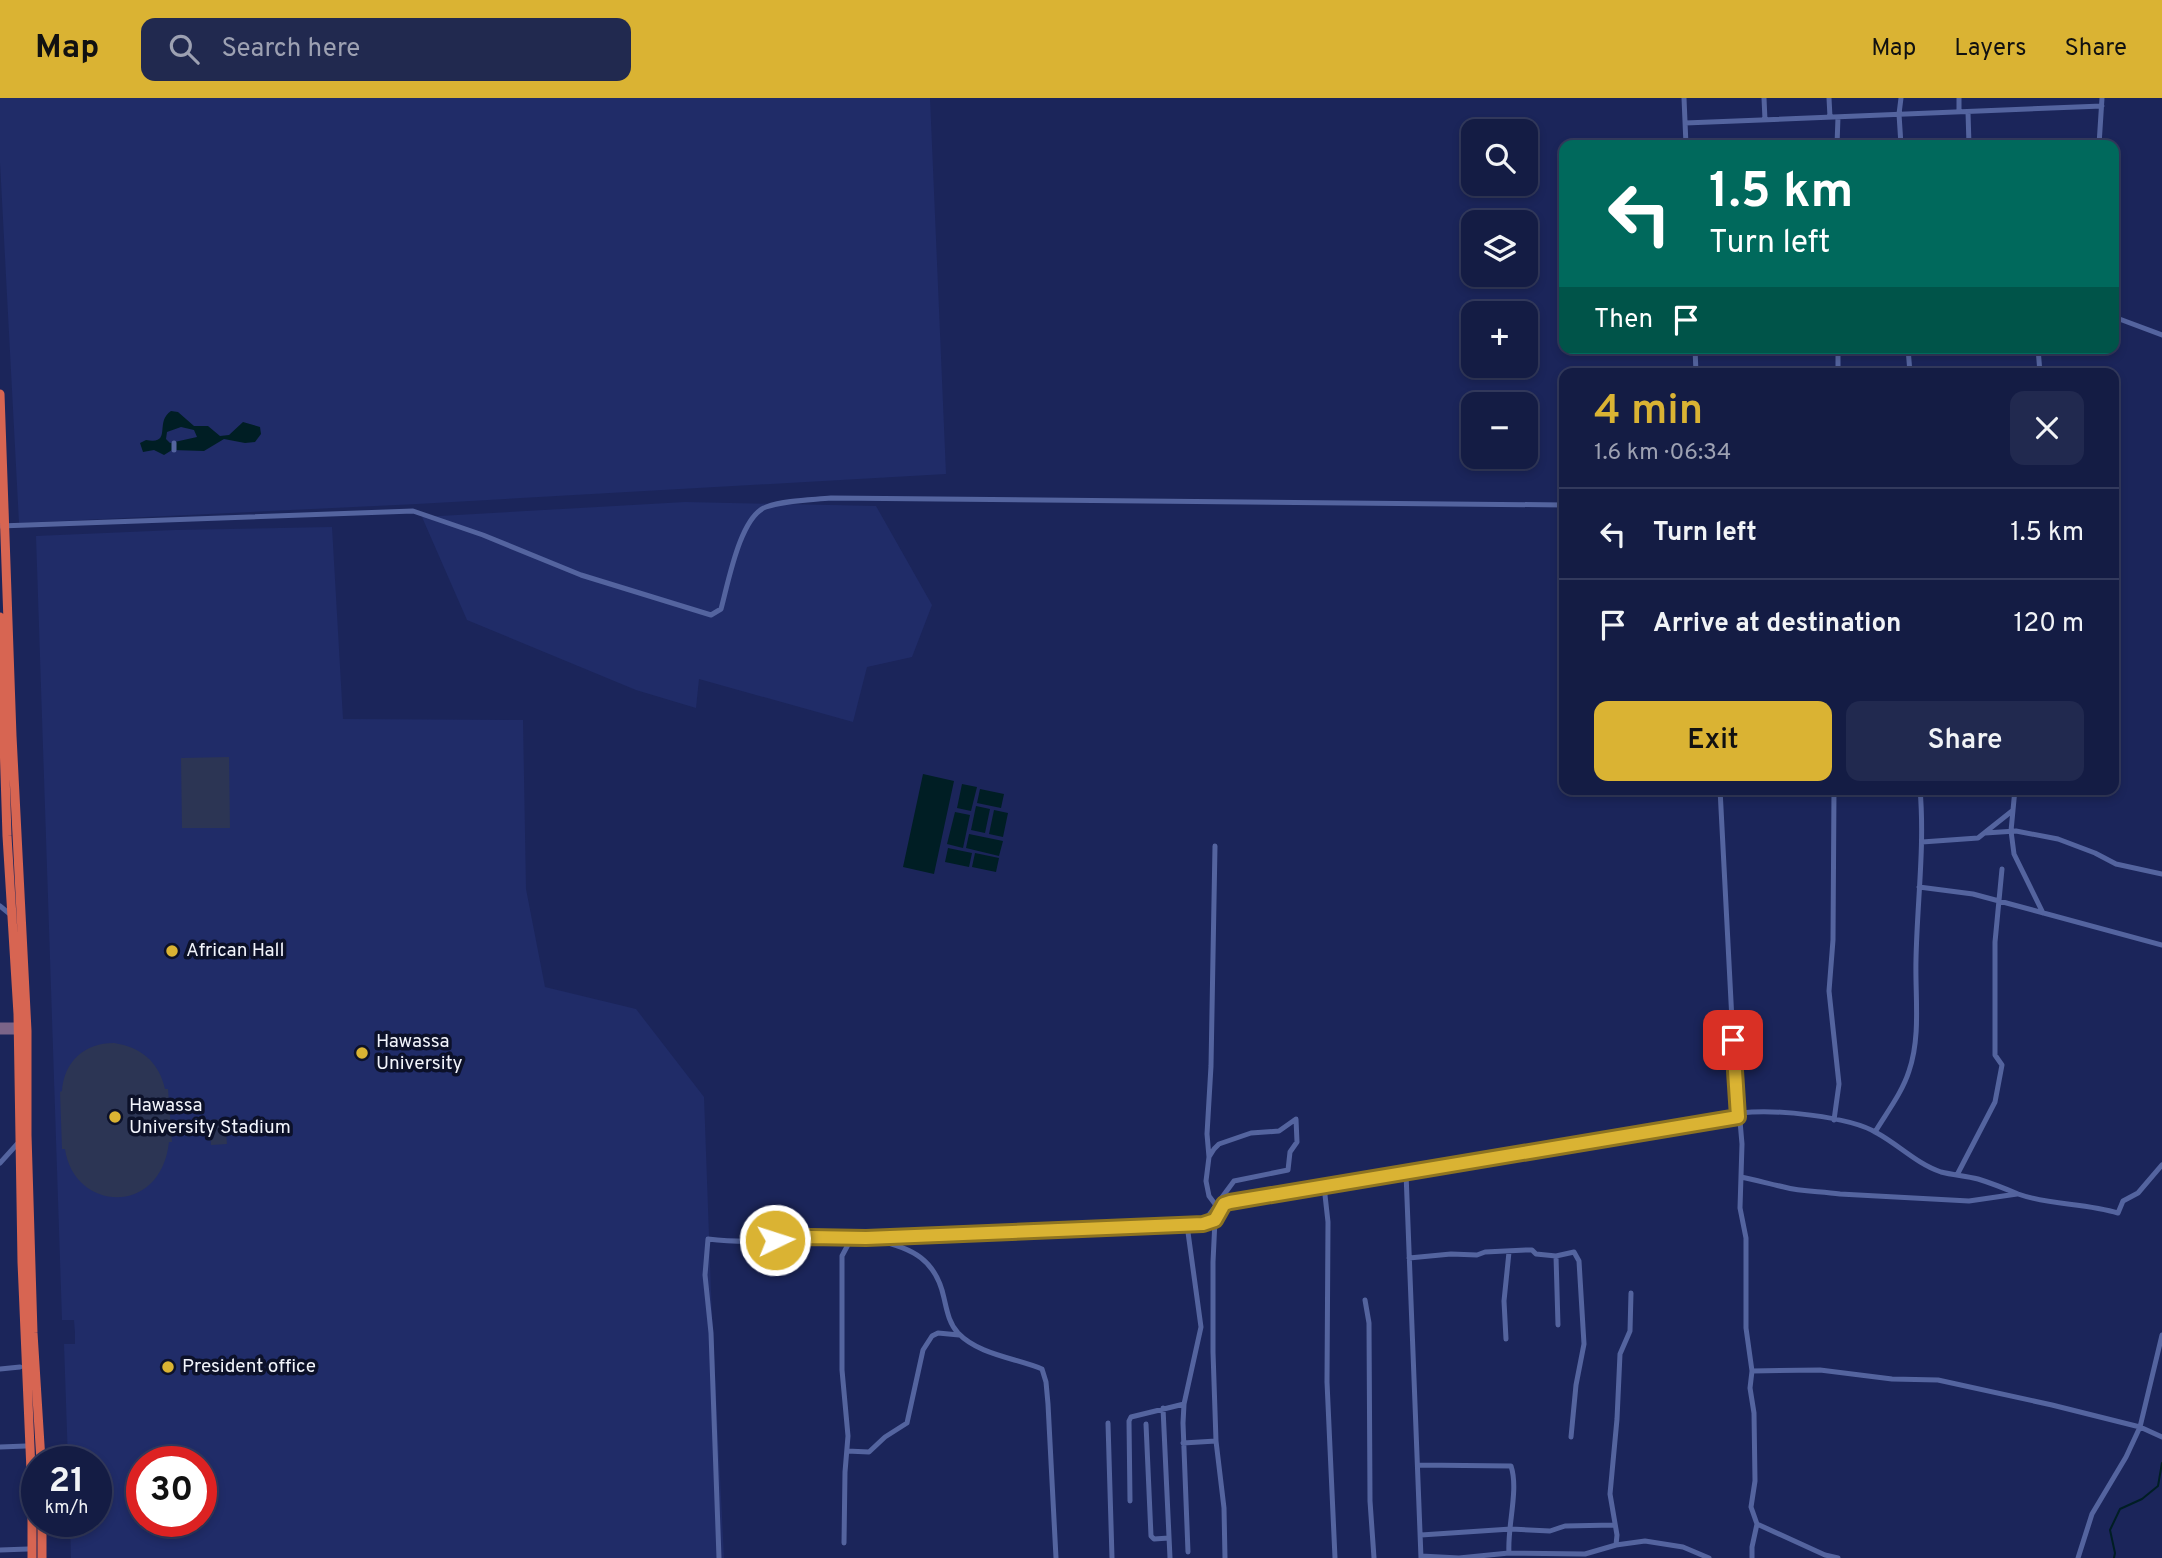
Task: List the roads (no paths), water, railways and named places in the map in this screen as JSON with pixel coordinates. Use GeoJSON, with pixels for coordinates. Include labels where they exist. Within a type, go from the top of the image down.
{"type":"FeatureCollection","features":[{"type":"Feature","properties":{"kind":"highway"},"geometry":{"type":"LineString","coordinates":[[0,394],[7,839],[22,1029],[32,1308],[40,1446]]}},
{"type":"Feature","properties":{"kind":"highway"},"geometry":{"type":"LineString","coordinates":[[0,617],[7,839],[22,1029],[20,1140],[32,1494],[30,1554]]}},
{"type":"Feature","properties":{"kind":"highway"},"geometry":{"type":"LineString","coordinates":[[42,1537],[42,1558]]}},
{"type":"Feature","properties":{"kind":"street"},"geometry":{"type":"LineString","coordinates":[[1684,98],[1686,140]]}},
{"type":"Feature","properties":{"kind":"street"},"geometry":{"type":"LineString","coordinates":[[1764,98],[1765,120]]}},
{"type":"Feature","properties":{"kind":"street"},"geometry":{"type":"LineString","coordinates":[[1829,98],[1830,117]]}},
{"type":"Feature","properties":{"kind":"street"},"geometry":{"type":"LineString","coordinates":[[1901,98],[1901,140]]}},
{"type":"Feature","properties":{"kind":"street"},"geometry":{"type":"LineString","coordinates":[[1959,98],[1959,112]]}},
{"type":"Feature","properties":{"kind":"street"},"geometry":{"type":"LineString","coordinates":[[2099,140],[2102,98]]}},
{"type":"Feature","properties":{"kind":"street"},"geometry":{"type":"LineString","coordinates":[[1685,123],[2102,106]]}},
{"type":"Feature","properties":{"kind":"street"},"geometry":{"type":"LineString","coordinates":[[1968,112],[1969,140]]}},
{"type":"Feature","properties":{"kind":"street"},"geometry":{"type":"LineString","coordinates":[[1837,140],[1838,117]]}},
{"type":"Feature","properties":{"kind":"street"},"geometry":{"type":"LineString","coordinates":[[2119,319],[2162,335]]}},
{"type":"Feature","properties":{"kind":"street"},"geometry":{"type":"LineString","coordinates":[[174,443],[174,450]]}},
{"type":"Feature","properties":{"kind":"street"},"geometry":{"type":"LineString","coordinates":[[2,526],[413,511],[483,535],[581,575],[710,615],[721,609],[742,537],[752,517],[765,507],[789,502],[831,498],[1559,505]]}},
{"type":"Feature","properties":{"kind":"street"},"geometry":{"type":"LineString","coordinates":[[1720,795],[1738,1117],[1742,1144],[1740,1208],[1746,1238],[1746,1328],[1752,1371],[1749,1388],[1754,1413],[1755,1481],[1751,1507],[1757,1524],[1752,1558]]}},
{"type":"Feature","properties":{"kind":"street"},"geometry":{"type":"LineString","coordinates":[[1833,1120],[1839,1084],[1829,991],[1833,940],[1834,795]]}},
{"type":"Feature","properties":{"kind":"street"},"geometry":{"type":"LineString","coordinates":[[1875,1132],[1902,1088],[1912,1059],[1916,1027],[1916,962],[1922,842],[1920,795]]}},
{"type":"Feature","properties":{"kind":"street"},"geometry":{"type":"LineString","coordinates":[[2014,795],[2011,831],[2014,854],[2043,913]]}},
{"type":"Feature","properties":{"kind":"street"},"geometry":{"type":"LineString","coordinates":[[1922,842],[1973,839],[1985,833],[2012,811]]}},
{"type":"Feature","properties":{"kind":"street"},"geometry":{"type":"LineString","coordinates":[[1985,833],[2011,831],[2058,839],[2116,864],[2162,874]]}},
{"type":"Feature","properties":{"kind":"street"},"geometry":{"type":"LineString","coordinates":[[1215,846],[1212,1066],[1206,1181],[1209,1196],[1215,1204]]}},
{"type":"Feature","properties":{"kind":"street"},"geometry":{"type":"LineString","coordinates":[[1957,1175],[1995,1102],[2002,1065],[1995,1055],[1995,942],[2002,869]]}},
{"type":"Feature","properties":{"kind":"street"},"geometry":{"type":"LineString","coordinates":[[1919,887],[1998,900],[2162,945]]}},
{"type":"Feature","properties":{"kind":"street"},"geometry":{"type":"LineString","coordinates":[[0,906],[13,918]]}},
{"type":"Feature","properties":{"kind":"street"},"geometry":{"type":"LineString","coordinates":[[0,1026],[22,1029]]}},
{"type":"Feature","properties":{"kind":"street"},"geometry":{"type":"LineString","coordinates":[[0,1031],[22,1029]]}},
{"type":"Feature","properties":{"kind":"street"},"geometry":{"type":"LineString","coordinates":[[1225,1558],[1224,1508],[1216,1441],[1213,1352],[1215,1220],[1224,1204],[1738,1117],[1746,1112],[1773,1111],[1833,1120],[1875,1132],[1915,1160],[1936,1170],[1975,1178],[2017,1194],[2098,1207],[2118,1213],[2123,1201],[2138,1193],[2162,1165]]}},
{"type":"Feature","properties":{"kind":"street"},"geometry":{"type":"LineString","coordinates":[[1203,1224],[1234,1181],[1288,1170],[1290,1152],[1297,1142],[1296,1119],[1279,1131],[1251,1133],[1219,1144],[1209,1157]]}},
{"type":"Feature","properties":{"kind":"street"},"geometry":{"type":"LineString","coordinates":[[0,1163],[20,1140]]}},
{"type":"Feature","properties":{"kind":"street"},"geometry":{"type":"LineString","coordinates":[[1406,1172],[1421,1557],[1459,1558],[1509,1553],[1586,1556],[1616,1545],[1645,1541],[1696,1551],[1709,1558]]}},
{"type":"Feature","properties":{"kind":"street"},"geometry":{"type":"LineString","coordinates":[[1741,1177],[1767,1181],[1786,1188],[1860,1196],[1969,1200],[2017,1194]]}},
{"type":"Feature","properties":{"kind":"street"},"geometry":{"type":"LineString","coordinates":[[1324,1186],[1328,1222],[1328,1382],[1335,1558]]}},
{"type":"Feature","properties":{"kind":"street"},"geometry":{"type":"LineString","coordinates":[[719,1558],[710,1333],[705,1275],[708,1239],[752,1243],[810,1237],[851,1239],[1187,1225],[1215,1220]]}},
{"type":"Feature","properties":{"kind":"street"},"geometry":{"type":"LineString","coordinates":[[1187,1225],[1201,1327],[1184,1404],[1188,1552]]}},
{"type":"Feature","properties":{"kind":"street"},"geometry":{"type":"LineString","coordinates":[[866,1238],[910,1250],[933,1268],[940,1281],[947,1316],[960,1335]]}},
{"type":"Feature","properties":{"kind":"street"},"geometry":{"type":"LineString","coordinates":[[844,1543],[847,1451],[842,1370],[842,1256],[851,1239]]}},
{"type":"Feature","properties":{"kind":"street"},"geometry":{"type":"LineString","coordinates":[[1409,1258],[1532,1250],[1536,1254],[1556,1256],[1574,1252],[1579,1261],[1584,1344],[1576,1385],[1571,1437]]}},
{"type":"Feature","properties":{"kind":"street"},"geometry":{"type":"LineString","coordinates":[[1506,1339],[1504,1301],[1509,1252]]}},
{"type":"Feature","properties":{"kind":"street"},"geometry":{"type":"LineString","coordinates":[[1556,1256],[1558,1325]]}},
{"type":"Feature","properties":{"kind":"street"},"geometry":{"type":"LineString","coordinates":[[1616,1545],[1617,1535],[1610,1494],[1620,1354],[1630,1331],[1631,1293]]}},
{"type":"Feature","properties":{"kind":"street"},"geometry":{"type":"LineString","coordinates":[[1365,1300],[1369,1323],[1370,1501],[1374,1558]]}},
{"type":"Feature","properties":{"kind":"street"},"geometry":{"type":"LineString","coordinates":[[847,1451],[869,1452],[884,1437],[907,1423],[926,1342],[938,1333],[960,1335],[1009,1360],[1041,1369],[1046,1382],[1048,1405],[1056,1558]]}},
{"type":"Feature","properties":{"kind":"street"},"geometry":{"type":"LineString","coordinates":[[2078,1558],[2092,1514],[2126,1457],[2140,1427],[2162,1335]]}},
{"type":"Feature","properties":{"kind":"street"},"geometry":{"type":"LineString","coordinates":[[0,1369],[20,1367]]}},
{"type":"Feature","properties":{"kind":"street"},"geometry":{"type":"LineString","coordinates":[[1752,1371],[1821,1370],[1892,1379],[1938,1380],[2140,1427],[2162,1437]]}},
{"type":"Feature","properties":{"kind":"street"},"geometry":{"type":"LineString","coordinates":[[1130,1501],[1129,1421],[1132,1417],[1184,1404]]}},
{"type":"Feature","properties":{"kind":"street"},"geometry":{"type":"LineString","coordinates":[[1163,1408],[1170,1558]]}},
{"type":"Feature","properties":{"kind":"street"},"geometry":{"type":"LineString","coordinates":[[1108,1423],[1112,1558]]}},
{"type":"Feature","properties":{"kind":"street"},"geometry":{"type":"LineString","coordinates":[[1146,1424],[1151,1536],[1154,1539],[1169,1538]]}},
{"type":"Feature","properties":{"kind":"street"},"geometry":{"type":"LineString","coordinates":[[1184,1443],[1216,1441]]}},
{"type":"Feature","properties":{"kind":"street"},"geometry":{"type":"LineString","coordinates":[[0,1447],[21,1446]]}},
{"type":"Feature","properties":{"kind":"street"},"geometry":{"type":"LineString","coordinates":[[1418,1465],[1511,1466],[1513,1483],[1509,1553]]}},
{"type":"Feature","properties":{"kind":"street"},"geometry":{"type":"LineString","coordinates":[[1421,1535],[1511,1529],[1550,1531],[1565,1526],[1614,1524]]}},
{"type":"Feature","properties":{"kind":"street"},"geometry":{"type":"LineString","coordinates":[[1757,1524],[1825,1555],[1838,1558]]}},
{"type":"Feature","properties":{"kind":"street"},"geometry":{"type":"LineString","coordinates":[[0,1550],[30,1554]]}},
{"type":"Feature","properties":{"kind":"waterway"},"geometry":{"type":"LineString","coordinates":[[2114,1558],[2110,1530],[2120,1509],[2142,1499],[2158,1486],[2162,1463]]}},
{"type":"Feature","properties":{"kind":"place","name":"African Hall"},"geometry":{"type":"Point","coordinates":[172,951]}},
{"type":"Feature","properties":{"kind":"place","name":"Hawassa University"},"geometry":{"type":"Point","coordinates":[362,1053]}},
{"type":"Feature","properties":{"kind":"place","name":"Hawassa University Stadium"},"geometry":{"type":"Point","coordinates":[115,1117]}},
{"type":"Feature","properties":{"kind":"place","name":"President office"},"geometry":{"type":"Point","coordinates":[168,1367]}}]}
